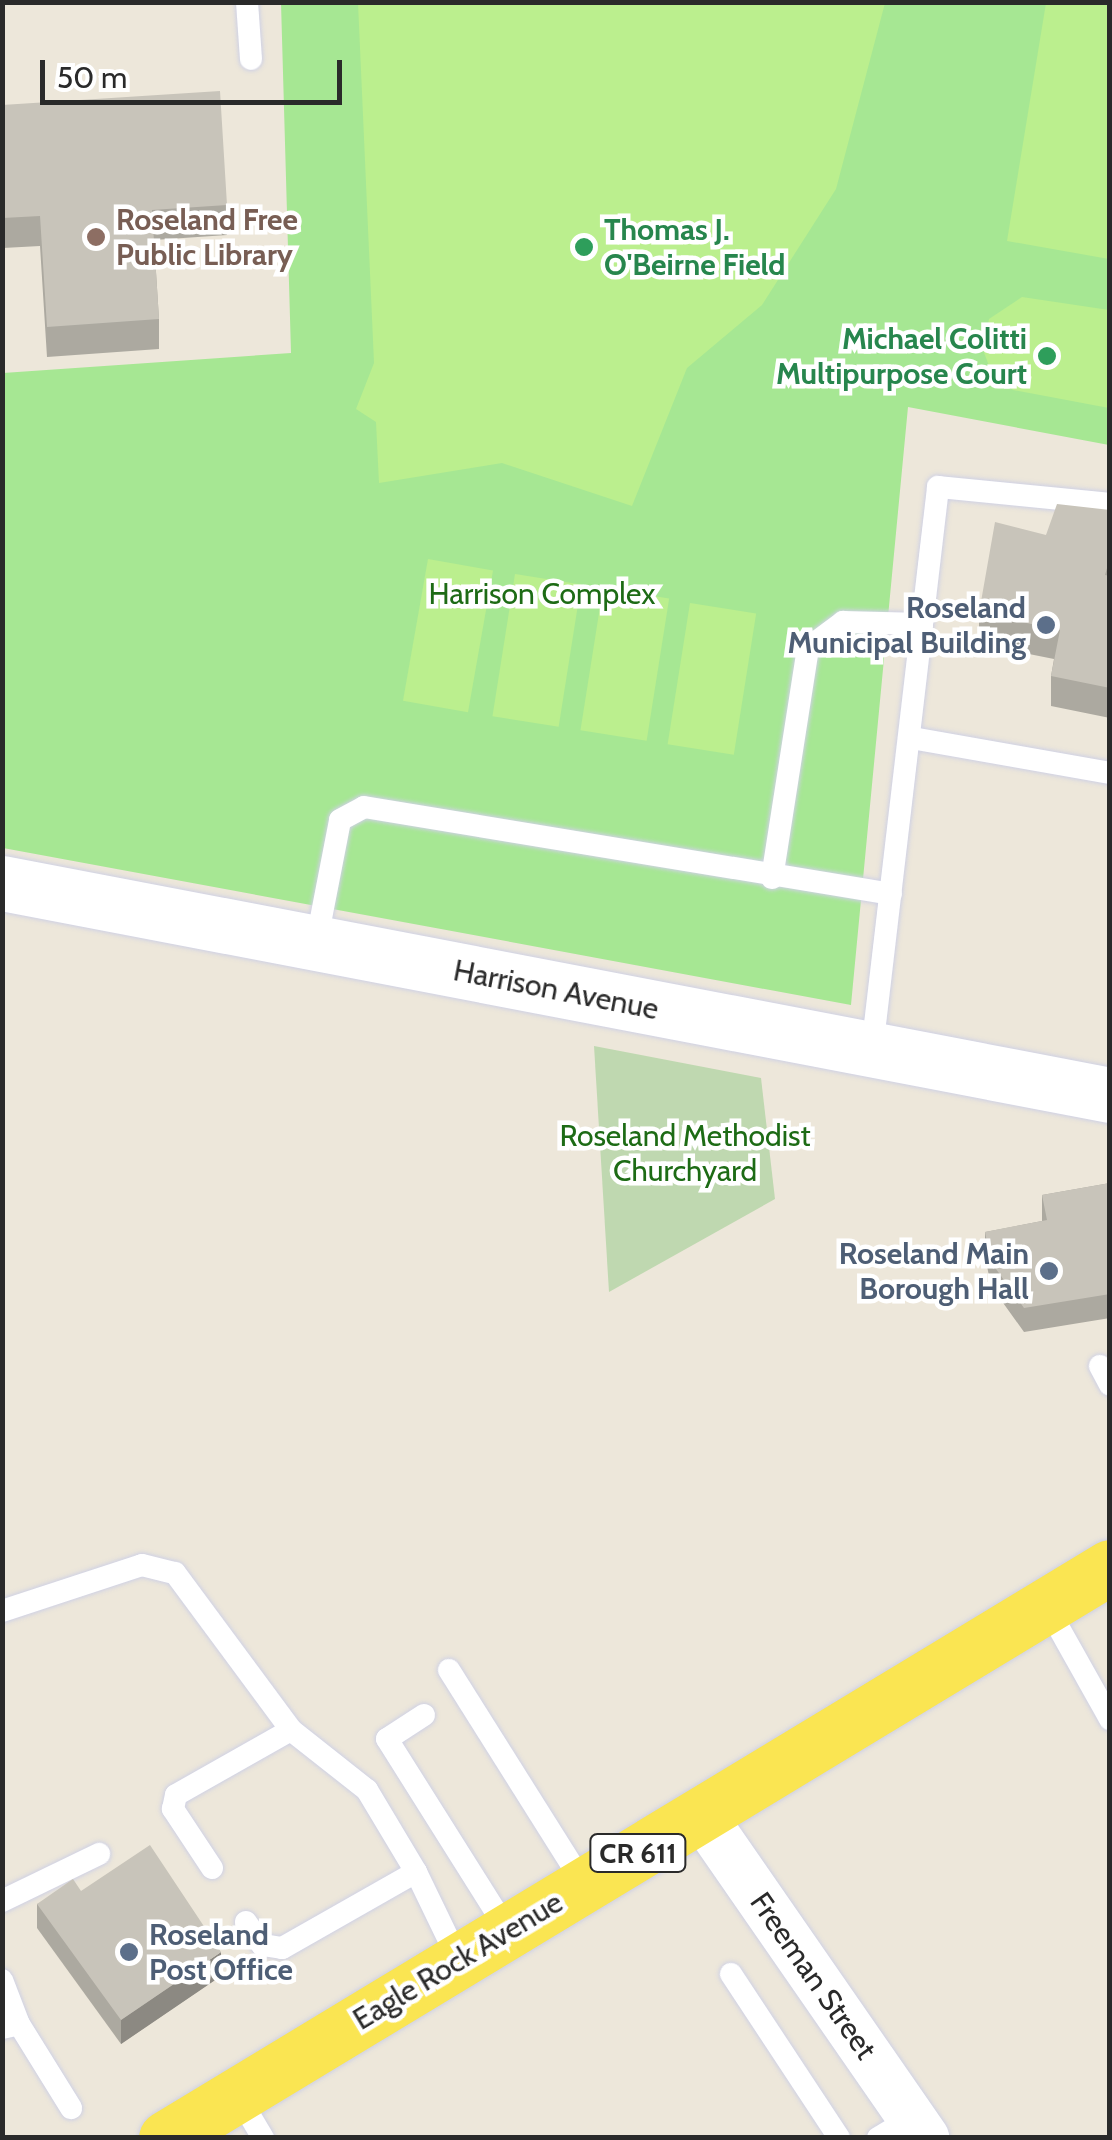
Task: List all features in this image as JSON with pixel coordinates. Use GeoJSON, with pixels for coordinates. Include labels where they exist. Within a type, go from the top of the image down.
{"type":"FeatureCollection","features":[{"type":"Feature","properties":{"kind":"main road","name":"Eagle Rock Avenue"},"geometry":{"type":"LineString","coordinates":[[166,2138],[250,2116],[459,1961],[1110,1567]]}},
{"type":"Feature","properties":{"kind":"street","name":"Harrison Avenue"},"geometry":{"type":"LineString","coordinates":[[2,884],[1110,1094]]}},
{"type":"Feature","properties":{"kind":"street","name":"Freeman Street"},"geometry":{"type":"LineString","coordinates":[[701,1814],[905,2131]]}},
{"type":"Feature","properties":{"kind":"lane"},"geometry":{"type":"LineString","coordinates":[[248,2],[251,59]]}},
{"type":"Feature","properties":{"kind":"lane"},"geometry":{"type":"LineString","coordinates":[[872,1050],[912,738],[938,487],[1110,504]]}},
{"type":"Feature","properties":{"kind":"lane"},"geometry":{"type":"LineString","coordinates":[[772,878],[808,648],[842,622],[922,624]]}},
{"type":"Feature","properties":{"kind":"lane"},"geometry":{"type":"LineString","coordinates":[[912,738],[1110,773]]}},
{"type":"Feature","properties":{"kind":"lane"},"geometry":{"type":"LineString","coordinates":[[316,944],[340,820],[364,807],[772,878],[891,894]]}},
{"type":"Feature","properties":{"kind":"lane"},"geometry":{"type":"LineString","coordinates":[[2,1611],[142,1565],[175,1573],[292,1730],[366,1790],[416,1872],[459,1961]]}},
{"type":"Feature","properties":{"kind":"lane"},"geometry":{"type":"LineString","coordinates":[[1046,1605],[1110,1718]]}},
{"type":"Feature","properties":{"kind":"lane"},"geometry":{"type":"LineString","coordinates":[[449,1670],[584,1884]]}},
{"type":"Feature","properties":{"kind":"lane"},"geometry":{"type":"LineString","coordinates":[[424,1716],[387,1740],[508,1931]]}},
{"type":"Feature","properties":{"kind":"lane"},"geometry":{"type":"LineString","coordinates":[[212,1868],[174,1809],[176,1794],[292,1730]]}},
{"type":"Feature","properties":{"kind":"lane"},"geometry":{"type":"LineString","coordinates":[[2,1901],[99,1854]]}},
{"type":"Feature","properties":{"kind":"lane"},"geometry":{"type":"LineString","coordinates":[[246,1922],[262,1945],[282,1948],[416,1872]]}},
{"type":"Feature","properties":{"kind":"lane"},"geometry":{"type":"LineString","coordinates":[[732,1974],[839,2138]]}},
{"type":"Feature","properties":{"kind":"lane"},"geometry":{"type":"LineString","coordinates":[[2,1980],[11,2026],[71,2108]]}},
{"type":"Feature","properties":{"kind":"green space","name":"Harrison Complex"},"geometry":{"type":"Polygon","coordinates":[[[281,3],[1109,3],[1109,445],[908,407],[851,1005],[3,848],[3,373],[291,353],[281,3]]]}},
{"type":"Feature","properties":{"kind":"green space","name":"Thomas J. O'Beirne Field"},"geometry":{"type":"Polygon","coordinates":[[[358,3],[885,3],[836,189],[762,305],[687,368],[632,506],[502,463],[379,483],[376,422],[356,409],[374,363],[358,3]]]}},
{"type":"Feature","properties":{"kind":"green space"},"geometry":{"type":"Polygon","coordinates":[[[1046,3],[1109,3],[1109,259],[1007,241],[1046,3]]]}},
{"type":"Feature","properties":{"kind":"green space","name":"Michael Colitti Multipurpose Court"},"geometry":{"type":"Polygon","coordinates":[[[1022,297],[1109,310],[1109,408],[1013,390],[991,371],[983,350],[989,319],[1022,297]]]}},
{"type":"Feature","properties":{"kind":"green space"},"geometry":{"type":"Polygon","coordinates":[[[428,559],[493,570],[468,712],[403,701],[428,559]]]}},
{"type":"Feature","properties":{"kind":"green space"},"geometry":{"type":"Polygon","coordinates":[[[515,574],[581,584],[559,727],[492,716],[515,574]]]}},
{"type":"Feature","properties":{"kind":"green space"},"geometry":{"type":"Polygon","coordinates":[[[603,588],[669,598],[647,741],[580,730],[603,588]]]}},
{"type":"Feature","properties":{"kind":"green space"},"geometry":{"type":"Polygon","coordinates":[[[690,603],[756,613],[734,755],[668,744],[690,603]]]}},
{"type":"Feature","properties":{"kind":"green space","name":"Roseland Methodist Churchyard"},"geometry":{"type":"Polygon","coordinates":[[[594,1046],[761,1078],[775,1199],[609,1292],[594,1046]]]}},
{"type":"Feature","properties":{"kind":"building","name":"Roseland Free Public Library"},"geometry":{"type":"Polygon","coordinates":[[[220,91],[227,205],[152,210],[159,319],[47,327],[40,216],[3,218],[2,105],[220,91]]]}},
{"type":"Feature","properties":{"kind":"building","name":"Roseland Municipal Building"},"geometry":{"type":"Polygon","coordinates":[[[1057,504],[1110,510],[1110,558],[1105,575],[1110,576],[1110,688],[1051,676],[1060,630],[979,613],[995,522],[1046,535],[1057,504]]]}},
{"type":"Feature","properties":{"kind":"building","name":"Roseland Main Borough Hall"},"geometry":{"type":"Polygon","coordinates":[[[1110,1183],[1110,1294],[1024,1308],[991,1262],[985,1232],[1047,1220],[1042,1195],[1110,1183]]]}},
{"type":"Feature","properties":{"kind":"building","name":"Roseland Post Office"},"geometry":{"type":"Polygon","coordinates":[[[150,1845],[221,1952],[121,2020],[37,1904],[73,1879],[81,1891],[150,1845]]]}},
{"type":"Feature","properties":{"kind":"place","name":"Roseland Free Public Library"},"geometry":{"type":"Point","coordinates":[96,237]}},
{"type":"Feature","properties":{"kind":"place","name":"Thomas J. O'Beirne Field"},"geometry":{"type":"Point","coordinates":[584,247]}},
{"type":"Feature","properties":{"kind":"place","name":"Michael Colitti Multipurpose Court"},"geometry":{"type":"Point","coordinates":[1047,356]}},
{"type":"Feature","properties":{"kind":"place","name":"Roseland Municipal Building"},"geometry":{"type":"Point","coordinates":[1046,625]}},
{"type":"Feature","properties":{"kind":"place","name":"Roseland Main Borough Hall"},"geometry":{"type":"Point","coordinates":[1049,1271]}},
{"type":"Feature","properties":{"kind":"place","name":"Roseland Post Office"},"geometry":{"type":"Point","coordinates":[129,1952]}}]}
